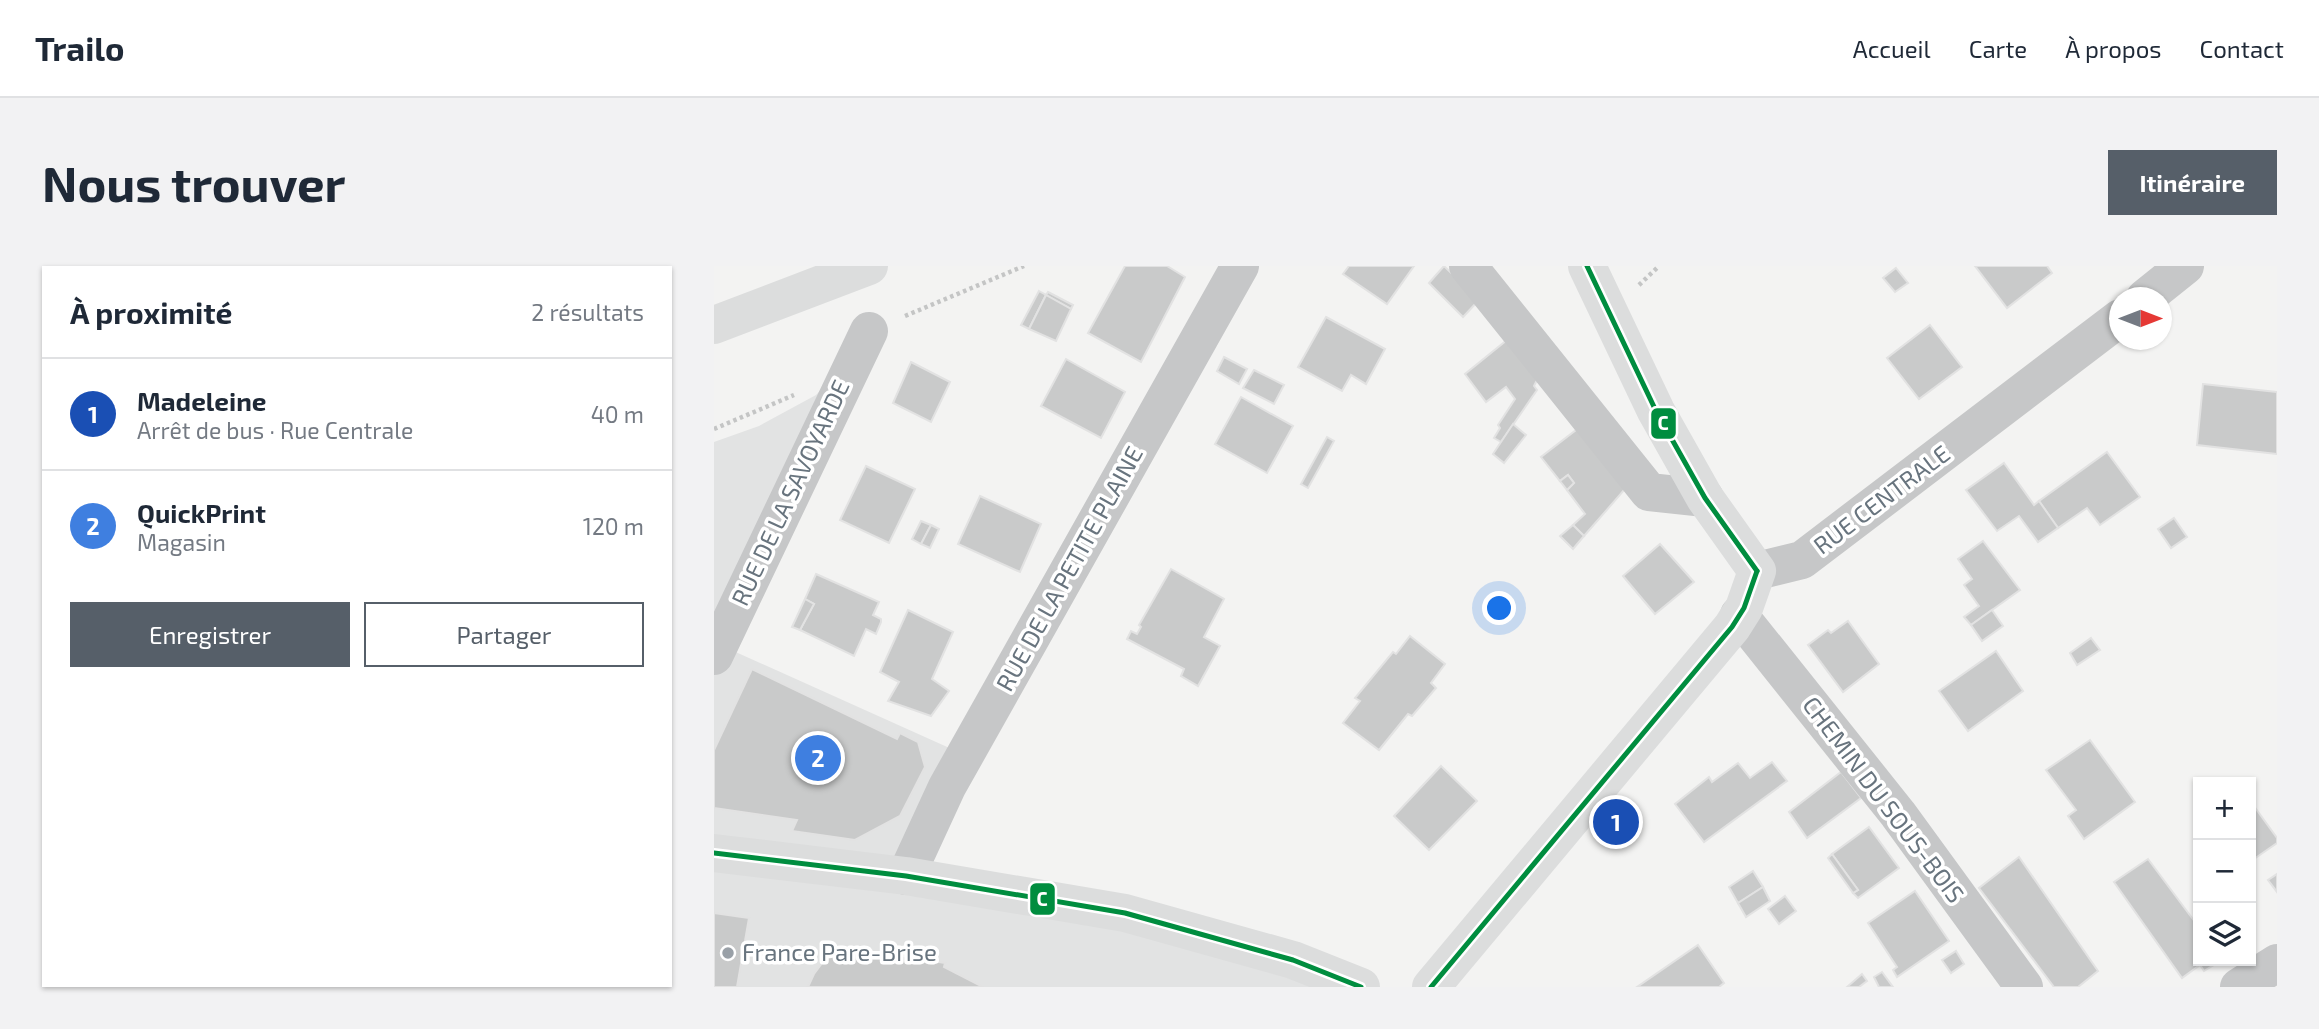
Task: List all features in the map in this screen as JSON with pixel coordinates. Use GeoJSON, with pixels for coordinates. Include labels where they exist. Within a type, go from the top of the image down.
{"type":"FeatureCollection","features":[{"type":"Feature","properties":{"kind":"main road"},"geometry":{"type":"LineString","coordinates":[[714,325],[869,266]]}},
{"type":"Feature","properties":{"kind":"main road"},"geometry":{"type":"LineString","coordinates":[[1431,987],[1732,627],[1757,571],[1705,498],[1657,411],[1587,266]]}},
{"type":"Feature","properties":{"kind":"main road"},"geometry":{"type":"LineString","coordinates":[[714,853],[906,876],[1125,913],[1293,960],[1361,987]]}},
{"type":"Feature","properties":{"kind":"street","name":"RUE DE LA PETITE PLAINE"},"geometry":{"type":"LineString","coordinates":[[906,876],[947,787],[1240,266]]}},
{"type":"Feature","properties":{"kind":"street"},"geometry":{"type":"LineString","coordinates":[[1468,266],[1649,492],[1705,498]]}},
{"type":"Feature","properties":{"kind":"street"},"geometry":{"type":"LineString","coordinates":[[2159,287],[2185,266]]}},
{"type":"Feature","properties":{"kind":"street","name":"RUE CENTRALE"},"geometry":{"type":"LineString","coordinates":[[1757,571],[1802,560],[2109,326]]}},
{"type":"Feature","properties":{"kind":"street","name":"RUE DE LA SAVOYARDE"},"geometry":{"type":"LineString","coordinates":[[714,656],[869,331]]}},
{"type":"Feature","properties":{"kind":"street","name":"CHEMIN DU SOUS-BOIS"},"geometry":{"type":"LineString","coordinates":[[1739,615],[1898,814],[2024,987]]}},
{"type":"Feature","properties":{"kind":"street"},"geometry":{"type":"LineString","coordinates":[[2239,987],[2277,964]]}},
{"type":"Feature","properties":{"kind":"shaded area"},"geometry":{"type":"Polygon","coordinates":[[[859,349],[720,645],[965,755],[907,876],[1361,987],[714,987],[714,442],[759,426],[816,395],[859,349]]]}},
{"type":"Feature","properties":{"kind":"building"},"geometry":{"type":"Polygon","coordinates":[[[1125,266],[1167,266],[1185,277],[1141,362],[1088,333],[1125,266]]]}},
{"type":"Feature","properties":{"kind":"building"},"geometry":{"type":"Polygon","coordinates":[[[1349,266],[1414,266],[1387,304],[1343,274],[1349,266]]]}},
{"type":"Feature","properties":{"kind":"building"},"geometry":{"type":"Polygon","coordinates":[[[1444,266],[1479,300],[1463,317],[1429,283],[1444,266]]]}},
{"type":"Feature","properties":{"kind":"building"},"geometry":{"type":"Polygon","coordinates":[[[1975,266],[2047,266],[2052,273],[2007,308],[1975,266]]]}},
{"type":"Feature","properties":{"kind":"building"},"geometry":{"type":"Polygon","coordinates":[[[1896,268],[1908,283],[1895,292],[1883,278],[1896,268]]]}},
{"type":"Feature","properties":{"kind":"building"},"geometry":{"type":"Polygon","coordinates":[[[1039,291],[1046,295],[1029,329],[1021,325],[1039,291]]]}},
{"type":"Feature","properties":{"kind":"building"},"geometry":{"type":"Polygon","coordinates":[[[1048,292],[1073,305],[1071,309],[1046,295],[1048,292]]]}},
{"type":"Feature","properties":{"kind":"building"},"geometry":{"type":"Polygon","coordinates":[[[1046,295],[1071,309],[1056,341],[1029,329],[1046,295]]]}},
{"type":"Feature","properties":{"kind":"building"},"geometry":{"type":"Polygon","coordinates":[[[1326,317],[1385,349],[1366,384],[1351,375],[1342,391],[1298,367],[1326,317]]]}},
{"type":"Feature","properties":{"kind":"building"},"geometry":{"type":"Polygon","coordinates":[[[1930,325],[1962,367],[1919,399],[1887,358],[1930,325]]]}},
{"type":"Feature","properties":{"kind":"building"},"geometry":{"type":"Polygon","coordinates":[[[1507,340],[1537,380],[1534,386],[1537,390],[1501,442],[1494,438],[1500,428],[1498,425],[1515,399],[1506,387],[1486,402],[1465,374],[1507,340]]]}},
{"type":"Feature","properties":{"kind":"building"},"geometry":{"type":"Polygon","coordinates":[[[1224,357],[1247,369],[1239,384],[1217,371],[1224,357]]]}},
{"type":"Feature","properties":{"kind":"building"},"geometry":{"type":"Polygon","coordinates":[[[1066,359],[1125,392],[1101,438],[1041,406],[1066,359]]]}},
{"type":"Feature","properties":{"kind":"building"},"geometry":{"type":"Polygon","coordinates":[[[911,362],[950,382],[931,422],[893,403],[911,362]]]}},
{"type":"Feature","properties":{"kind":"building"},"geometry":{"type":"Polygon","coordinates":[[[1254,370],[1284,385],[1274,404],[1243,388],[1254,370]]]}},
{"type":"Feature","properties":{"kind":"building"},"geometry":{"type":"Polygon","coordinates":[[[2203,384],[2277,392],[2277,454],[2197,445],[2203,384]]]}},
{"type":"Feature","properties":{"kind":"building"},"geometry":{"type":"Polygon","coordinates":[[[1241,397],[1293,426],[1267,473],[1215,444],[1241,397]]]}},
{"type":"Feature","properties":{"kind":"building"},"geometry":{"type":"Polygon","coordinates":[[[1513,424],[1526,435],[1504,463],[1493,454],[1513,424]]]}},
{"type":"Feature","properties":{"kind":"building"},"geometry":{"type":"Polygon","coordinates":[[[1580,427],[1625,489],[1584,536],[1573,525],[1585,514],[1567,490],[1574,483],[1568,475],[1560,481],[1541,457],[1580,427]]]}},
{"type":"Feature","properties":{"kind":"building"},"geometry":{"type":"Polygon","coordinates":[[[1327,437],[1334,441],[1308,488],[1301,484],[1327,437]]]}},
{"type":"Feature","properties":{"kind":"building"},"geometry":{"type":"Polygon","coordinates":[[[2107,452],[2140,497],[2100,525],[2087,508],[2058,528],[2039,501],[2107,452]]]}},
{"type":"Feature","properties":{"kind":"building"},"geometry":{"type":"Polygon","coordinates":[[[2004,463],[2034,505],[2039,501],[2058,528],[2038,542],[2019,516],[1997,531],[1966,490],[2004,463]]]}},
{"type":"Feature","properties":{"kind":"building"},"geometry":{"type":"Polygon","coordinates":[[[866,466],[915,489],[889,543],[840,520],[866,466]]]}},
{"type":"Feature","properties":{"kind":"building"},"geometry":{"type":"Polygon","coordinates":[[[1568,475],[1574,483],[1567,490],[1560,481],[1568,475]]]}},
{"type":"Feature","properties":{"kind":"building"},"geometry":{"type":"Polygon","coordinates":[[[980,496],[1041,524],[1020,572],[958,544],[980,496]]]}},
{"type":"Feature","properties":{"kind":"building"},"geometry":{"type":"Polygon","coordinates":[[[2174,518],[2187,537],[2171,548],[2158,529],[2174,518]]]}},
{"type":"Feature","properties":{"kind":"building"},"geometry":{"type":"Polygon","coordinates":[[[921,521],[931,525],[921,544],[912,539],[921,521]]]}},
{"type":"Feature","properties":{"kind":"building"},"geometry":{"type":"Polygon","coordinates":[[[931,525],[939,529],[930,548],[921,544],[931,525]]]}},
{"type":"Feature","properties":{"kind":"building"},"geometry":{"type":"Polygon","coordinates":[[[1573,525],[1584,536],[1573,549],[1560,536],[1573,525]]]}},
{"type":"Feature","properties":{"kind":"building"},"geometry":{"type":"Polygon","coordinates":[[[1983,541],[2020,590],[1971,625],[1964,617],[1979,606],[1964,585],[1972,579],[1958,559],[1983,541]]]}},
{"type":"Feature","properties":{"kind":"building"},"geometry":{"type":"Polygon","coordinates":[[[1660,544],[1694,582],[1655,614],[1623,576],[1660,544]]]}},
{"type":"Feature","properties":{"kind":"building"},"geometry":{"type":"Polygon","coordinates":[[[1171,569],[1224,599],[1204,637],[1220,646],[1198,686],[1181,676],[1184,669],[1127,639],[1131,631],[1137,634],[1141,627],[1139,625],[1171,569]]]}},
{"type":"Feature","properties":{"kind":"building"},"geometry":{"type":"Polygon","coordinates":[[[816,574],[879,602],[873,615],[881,619],[876,634],[866,629],[854,656],[800,630],[814,604],[805,599],[816,574]]]}},
{"type":"Feature","properties":{"kind":"building"},"geometry":{"type":"Polygon","coordinates":[[[805,599],[814,604],[800,630],[792,627],[805,599]]]}},
{"type":"Feature","properties":{"kind":"building"},"geometry":{"type":"Polygon","coordinates":[[[908,610],[953,632],[932,679],[949,691],[931,716],[888,701],[899,682],[880,672],[908,610]]]}},
{"type":"Feature","properties":{"kind":"building"},"geometry":{"type":"Polygon","coordinates":[[[1992,610],[2003,626],[1982,641],[1971,625],[1992,610]]]}},
{"type":"Feature","properties":{"kind":"building"},"geometry":{"type":"Polygon","coordinates":[[[1848,621],[1879,664],[1843,692],[1808,645],[1828,630],[1831,633],[1848,621]]]}},
{"type":"Feature","properties":{"kind":"building"},"geometry":{"type":"Polygon","coordinates":[[[1410,636],[1445,664],[1431,683],[1436,688],[1412,716],[1408,714],[1379,750],[1343,723],[1360,701],[1355,698],[1410,636]]]}},
{"type":"Feature","properties":{"kind":"building"},"geometry":{"type":"Polygon","coordinates":[[[2091,638],[2100,650],[2077,665],[2070,653],[2091,638]]]}},
{"type":"Feature","properties":{"kind":"building"},"geometry":{"type":"Polygon","coordinates":[[[1996,651],[2023,691],[1968,731],[1939,691],[1996,651]]]}},
{"type":"Feature","properties":{"kind":"building"},"geometry":{"type":"Polygon","coordinates":[[[752,669],[897,739],[900,733],[918,742],[925,767],[900,816],[855,840],[792,831],[797,820],[714,808],[714,750],[752,669]]]}},
{"type":"Feature","properties":{"kind":"building"},"geometry":{"type":"Polygon","coordinates":[[[2090,740],[2135,802],[2084,839],[2068,816],[2076,810],[2046,770],[2090,740]]]}},
{"type":"Feature","properties":{"kind":"building"},"geometry":{"type":"Polygon","coordinates":[[[1772,762],[1787,781],[1704,842],[1675,804],[1709,777],[1712,782],[1738,763],[1750,778],[1772,762]]]}},
{"type":"Feature","properties":{"kind":"building"},"geometry":{"type":"Polygon","coordinates":[[[1441,766],[1477,801],[1429,850],[1394,816],[1441,766]]]}},
{"type":"Feature","properties":{"kind":"building"},"geometry":{"type":"Polygon","coordinates":[[[1841,772],[1861,798],[1807,838],[1789,812],[1841,772]]]}},
{"type":"Feature","properties":{"kind":"building"},"geometry":{"type":"Polygon","coordinates":[[[2256,809],[2277,838],[2277,843],[2256,858],[2256,809]]]}},
{"type":"Feature","properties":{"kind":"building"},"geometry":{"type":"Polygon","coordinates":[[[1869,827],[1899,868],[1858,898],[1853,893],[1858,890],[1832,854],[1869,827]]]}},
{"type":"Feature","properties":{"kind":"building"},"geometry":{"type":"Polygon","coordinates":[[[1832,854],[1858,890],[1853,893],[1828,858],[1832,854]]]}},
{"type":"Feature","properties":{"kind":"building"},"geometry":{"type":"Polygon","coordinates":[[[2019,857],[2098,971],[2078,987],[2054,987],[1979,888],[2019,857]]]}},
{"type":"Feature","properties":{"kind":"building"},"geometry":{"type":"Polygon","coordinates":[[[2148,859],[2193,919],[2193,966],[2199,966],[2182,978],[2114,882],[2148,859]]]}},
{"type":"Feature","properties":{"kind":"building"},"geometry":{"type":"Polygon","coordinates":[[[1753,871],[1763,887],[1738,903],[1729,887],[1753,871]]]}},
{"type":"Feature","properties":{"kind":"building"},"geometry":{"type":"Polygon","coordinates":[[[2277,874],[2277,892],[2268,880],[2277,874]]]}},
{"type":"Feature","properties":{"kind":"building"},"geometry":{"type":"Polygon","coordinates":[[[1763,887],[1770,901],[1746,917],[1738,903],[1763,887]]]}},
{"type":"Feature","properties":{"kind":"building"},"geometry":{"type":"Polygon","coordinates":[[[1915,891],[1949,941],[1897,977],[1893,970],[1897,967],[1868,923],[1915,891]]]}},
{"type":"Feature","properties":{"kind":"building"},"geometry":{"type":"Polygon","coordinates":[[[1785,896],[1796,911],[1779,924],[1768,909],[1785,896]]]}},
{"type":"Feature","properties":{"kind":"building","name":"France Pare-Brise"},"geometry":{"type":"Polygon","coordinates":[[[714,913],[749,918],[737,987],[714,987],[714,913]]]}},
{"type":"Feature","properties":{"kind":"building"},"geometry":{"type":"Polygon","coordinates":[[[1698,945],[1724,983],[1719,987],[1637,987],[1698,945]]]}},
{"type":"Feature","properties":{"kind":"building"},"geometry":{"type":"Polygon","coordinates":[[[861,949],[945,963],[944,967],[983,987],[808,987],[831,951],[861,949]]]}},
{"type":"Feature","properties":{"kind":"building"},"geometry":{"type":"Polygon","coordinates":[[[1956,951],[1964,964],[1951,973],[1942,960],[1956,951]]]}},
{"type":"Feature","properties":{"kind":"building"},"geometry":{"type":"Polygon","coordinates":[[[1882,972],[1893,987],[1879,987],[1874,977],[1882,972]]]}},
{"type":"Feature","properties":{"kind":"building"},"geometry":{"type":"Polygon","coordinates":[[[1862,974],[1867,981],[1859,987],[1847,987],[1862,974]]]}},
{"type":"Feature","properties":{"kind":"transit line","name":"C"},"geometry":{"type":"LineString","coordinates":[[1587,266],[1656,411],[1705,498],[1757,571]]}},
{"type":"Feature","properties":{"kind":"transit line","name":"C"},"geometry":{"type":"LineString","coordinates":[[1431,987],[1732,627],[1744,608],[1757,571]]}},
{"type":"Feature","properties":{"kind":"transit line","name":"C"},"geometry":{"type":"LineString","coordinates":[[714,853],[906,876],[1125,913],[1293,960],[1361,987]]}},
{"type":"Feature","properties":{"kind":"place","name":"QuickPrint"},"geometry":{"type":"Point","coordinates":[818,758]}},
{"type":"Feature","properties":{"kind":"place","name":"Madeleine"},"geometry":{"type":"Point","coordinates":[1616,822]}},
{"type":"Feature","properties":{"kind":"place","name":"France Pare-Brise"},"geometry":{"type":"Point","coordinates":[728,953]}}]}
